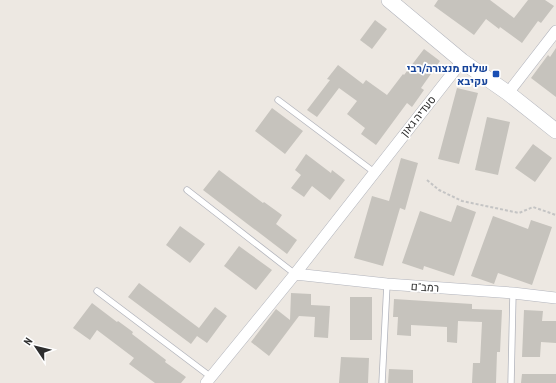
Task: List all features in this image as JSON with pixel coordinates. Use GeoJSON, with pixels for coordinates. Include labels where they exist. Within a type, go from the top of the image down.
{"type":"FeatureCollection","features":[{"type":"Feature","properties":{"kind":"street"},"geometry":{"type":"LineString","coordinates":[[385,0],[398,3],[462,61],[508,93],[556,132]]}},
{"type":"Feature","properties":{"kind":"street"},"geometry":{"type":"LineString","coordinates":[[508,93],[556,31]]}},
{"type":"Feature","properties":{"kind":"street","name":"סעדיה גאון"},"geometry":{"type":"LineString","coordinates":[[208,380],[294,274],[462,61]]}},
{"type":"Feature","properties":{"kind":"street","name":"רמב\"ם"},"geometry":{"type":"LineString","coordinates":[[294,274],[387,284],[513,293],[556,298]]}},
{"type":"Feature","properties":{"kind":"lane"},"geometry":{"type":"LineString","coordinates":[[278,100],[374,172]]}},
{"type":"Feature","properties":{"kind":"lane"},"geometry":{"type":"LineString","coordinates":[[187,190],[294,274]]}},
{"type":"Feature","properties":{"kind":"lane"},"geometry":{"type":"LineString","coordinates":[[382,383],[387,284]]}},
{"type":"Feature","properties":{"kind":"lane"},"geometry":{"type":"LineString","coordinates":[[97,291],[208,380]]}},
{"type":"Feature","properties":{"kind":"lane"},"geometry":{"type":"LineString","coordinates":[[511,383],[513,293]]}},
{"type":"Feature","properties":{"kind":"path"},"geometry":{"type":"LineString","coordinates":[[427,180],[439,190],[462,201],[519,213],[533,207],[556,215]]}},
{"type":"Feature","properties":{"kind":"building"},"geometry":{"type":"Polygon","coordinates":[[[438,0],[490,0],[514,18],[528,0],[545,0],[554,6],[541,23],[538,21],[522,43],[486,19],[474,35],[434,6],[438,0]]]}},
{"type":"Feature","properties":{"kind":"building"},"geometry":{"type":"Polygon","coordinates":[[[375,20],[387,29],[372,49],[360,40],[375,20]]]}},
{"type":"Feature","properties":{"kind":"building"},"geometry":{"type":"Polygon","coordinates":[[[556,48],[556,97],[531,78],[548,55],[550,57],[556,48]]]}},
{"type":"Feature","properties":{"kind":"building"},"geometry":{"type":"Polygon","coordinates":[[[424,49],[440,61],[421,88],[424,90],[412,107],[407,103],[376,145],[361,134],[365,128],[347,114],[357,101],[339,88],[317,117],[307,110],[330,80],[327,79],[338,65],[363,84],[366,80],[387,95],[424,49]]]}},
{"type":"Feature","properties":{"kind":"building"},"geometry":{"type":"Polygon","coordinates":[[[457,88],[478,93],[459,164],[438,159],[457,88]]]}},
{"type":"Feature","properties":{"kind":"building"},"geometry":{"type":"Polygon","coordinates":[[[272,108],[303,131],[285,154],[255,131],[272,108]]]}},
{"type":"Feature","properties":{"kind":"building"},"geometry":{"type":"Polygon","coordinates":[[[487,117],[510,122],[498,175],[475,170],[487,117]]]}},
{"type":"Feature","properties":{"kind":"building"},"geometry":{"type":"Polygon","coordinates":[[[533,144],[552,158],[535,182],[515,168],[533,144]]]}},
{"type":"Feature","properties":{"kind":"building"},"geometry":{"type":"Polygon","coordinates":[[[306,154],[331,173],[332,170],[345,180],[330,200],[312,186],[304,197],[291,188],[301,175],[295,170],[306,154]]]}},
{"type":"Feature","properties":{"kind":"building"},"geometry":{"type":"Polygon","coordinates":[[[401,158],[418,163],[405,210],[400,208],[383,266],[354,258],[372,196],[389,201],[401,158]]]}},
{"type":"Feature","properties":{"kind":"building"},"geometry":{"type":"Polygon","coordinates":[[[219,170],[263,203],[264,202],[282,215],[276,224],[297,240],[287,254],[203,190],[219,170]]]}},
{"type":"Feature","properties":{"kind":"building"},"geometry":{"type":"Polygon","coordinates":[[[457,205],[476,212],[454,276],[424,266],[423,270],[402,263],[420,211],[451,222],[457,205]]]}},
{"type":"Feature","properties":{"kind":"building"},"geometry":{"type":"Polygon","coordinates":[[[493,216],[528,229],[531,220],[552,227],[532,285],[498,273],[494,284],[471,276],[493,216]]]}},
{"type":"Feature","properties":{"kind":"building"},"geometry":{"type":"Polygon","coordinates":[[[180,226],[205,244],[190,263],[166,245],[180,226]]]}},
{"type":"Feature","properties":{"kind":"building"},"geometry":{"type":"Polygon","coordinates":[[[239,246],[272,270],[256,290],[224,266],[239,246]]]}},
{"type":"Feature","properties":{"kind":"building"},"geometry":{"type":"Polygon","coordinates":[[[139,283],[199,328],[215,307],[227,316],[207,343],[197,336],[191,344],[128,297],[139,283]]]}},
{"type":"Feature","properties":{"kind":"building"},"geometry":{"type":"Polygon","coordinates":[[[291,293],[311,294],[311,305],[330,306],[328,338],[314,337],[315,317],[299,316],[269,356],[251,342],[276,309],[290,320],[291,293]]]}},
{"type":"Feature","properties":{"kind":"building"},"geometry":{"type":"Polygon","coordinates":[[[350,297],[372,297],[372,340],[350,340],[350,297]]]}},
{"type":"Feature","properties":{"kind":"building"},"geometry":{"type":"Polygon","coordinates":[[[394,299],[472,304],[472,309],[502,310],[500,352],[497,352],[496,383],[472,383],[473,363],[480,363],[482,322],[458,321],[457,343],[447,342],[447,327],[411,325],[411,336],[397,335],[398,317],[393,317],[394,299]]]}},
{"type":"Feature","properties":{"kind":"building"},"geometry":{"type":"Polygon","coordinates":[[[92,303],[133,332],[132,334],[166,360],[165,362],[186,377],[181,383],[155,383],[129,364],[134,358],[97,330],[90,340],[73,328],[92,303]]]}},
{"type":"Feature","properties":{"kind":"building"},"geometry":{"type":"Polygon","coordinates":[[[524,310],[543,311],[542,321],[556,321],[556,343],[541,342],[540,357],[522,357],[524,310]]]}},
{"type":"Feature","properties":{"kind":"building"},"geometry":{"type":"Polygon","coordinates":[[[341,357],[369,358],[368,383],[339,383],[341,357]]]}},
{"type":"Feature","properties":{"kind":"building"},"geometry":{"type":"Polygon","coordinates":[[[389,369],[413,370],[413,383],[388,383],[389,369]]]}},
{"type":"Feature","properties":{"kind":"building"},"geometry":{"type":"Polygon","coordinates":[[[522,374],[556,374],[556,383],[521,383],[522,374]]]}},
{"type":"Feature","properties":{"kind":"place","name":"שלום מנצורה/רבי עקיבא"},"geometry":{"type":"Point","coordinates":[496,74]}}]}
